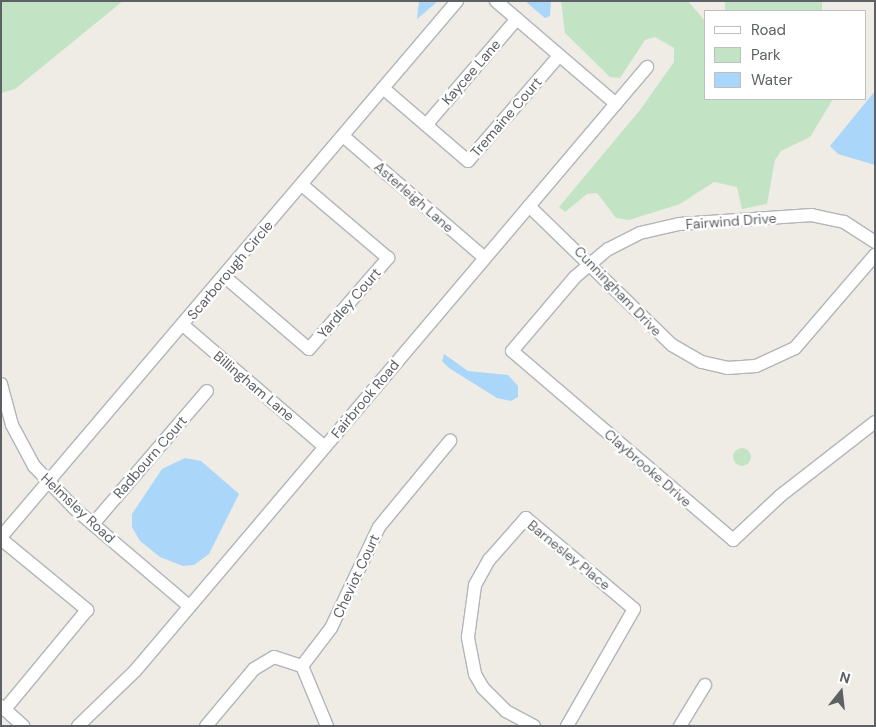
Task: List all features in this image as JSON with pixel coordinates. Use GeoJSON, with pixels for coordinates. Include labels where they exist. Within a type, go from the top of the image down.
{"type":"FeatureCollection","features":[{"type":"Feature","properties":{"kind":"street","name":"Scarborough Circle"},"geometry":{"type":"LineString","coordinates":[[1,538],[457,1]]}},
{"type":"Feature","properties":{"kind":"street"},"geometry":{"type":"LineString","coordinates":[[496,1],[616,104]]}},
{"type":"Feature","properties":{"kind":"street","name":"Kaycee Lane"},"geometry":{"type":"LineString","coordinates":[[426,125],[517,19]]}},
{"type":"Feature","properties":{"kind":"street","name":"Tremaine Court"},"geometry":{"type":"LineString","coordinates":[[383,88],[468,161],[559,56]]}},
{"type":"Feature","properties":{"kind":"street","name":"Fairbrook Road"},"geometry":{"type":"LineString","coordinates":[[78,726],[135,671],[647,67]]}},
{"type":"Feature","properties":{"kind":"street","name":"Asterleigh Lane"},"geometry":{"type":"LineString","coordinates":[[343,136],[485,258]]}},
{"type":"Feature","properties":{"kind":"street","name":"Yardley Court"},"geometry":{"type":"LineString","coordinates":[[224,276],[310,349],[388,258],[302,185]]}},
{"type":"Feature","properties":{"kind":"street","name":"Cunningham Drive"},"geometry":{"type":"LineString","coordinates":[[529,206],[672,345],[702,362],[741,368],[795,348],[875,255]]}},
{"type":"Feature","properties":{"kind":"street","name":"Fairwind Drive"},"geometry":{"type":"LineString","coordinates":[[590,264],[623,240],[660,228],[798,215],[844,222],[875,242]]}},
{"type":"Feature","properties":{"kind":"street","name":"Claybrooke Drive"},"geometry":{"type":"LineString","coordinates":[[590,264],[512,350],[733,540],[780,496],[875,422]]}},
{"type":"Feature","properties":{"kind":"street","name":"Billingham Lane"},"geometry":{"type":"LineString","coordinates":[[182,325],[325,446]]}},
{"type":"Feature","properties":{"kind":"street","name":"Helmsley Road"},"geometry":{"type":"LineString","coordinates":[[1,384],[3,401],[22,446],[48,482],[93,524],[189,606]]}},
{"type":"Feature","properties":{"kind":"street","name":"Radbourn Court"},"geometry":{"type":"LineString","coordinates":[[93,524],[207,391]]}},
{"type":"Feature","properties":{"kind":"street","name":"Cheviot Court"},"geometry":{"type":"LineString","coordinates":[[302,666],[334,623],[376,532],[450,441]]}},
{"type":"Feature","properties":{"kind":"street","name":"Barnesley Place"},"geometry":{"type":"LineString","coordinates":[[534,726],[506,711],[483,688],[475,674],[468,637],[475,585],[489,560],[526,518],[634,610],[567,726]]}},
{"type":"Feature","properties":{"kind":"street"},"geometry":{"type":"LineString","coordinates":[[1,538],[87,610],[3,708],[23,726]]}},
{"type":"Feature","properties":{"kind":"street"},"geometry":{"type":"LineString","coordinates":[[206,726],[264,661],[284,657],[302,666],[328,726]]}},
{"type":"Feature","properties":{"kind":"street"},"geometry":{"type":"LineString","coordinates":[[680,726],[705,685]]}},
{"type":"Feature","properties":{"kind":"green space"},"geometry":{"type":"Polygon","coordinates":[[[1,1],[123,1],[15,89],[1,93],[1,1]]]}},
{"type":"Feature","properties":{"kind":"green space"},"geometry":{"type":"Polygon","coordinates":[[[561,1],[688,1],[704,20],[704,100],[832,100],[810,137],[781,151],[775,160],[767,204],[742,209],[737,187],[714,182],[680,204],[629,220],[616,218],[597,193],[587,194],[565,212],[559,207],[640,110],[674,62],[674,48],[655,37],[645,40],[620,78],[610,77],[565,33],[561,1]]]}},
{"type":"Feature","properties":{"kind":"green space"},"geometry":{"type":"Polygon","coordinates":[[[725,1],[822,1],[822,10],[725,10],[725,1]]]}},
{"type":"Feature","properties":{"kind":"green space"},"geometry":{"type":"Polygon","coordinates":[[[742,448],[748,451],[751,457],[748,463],[742,466],[736,463],[733,457],[736,451],[742,448]]]}},
{"type":"Feature","properties":{"kind":"water"},"geometry":{"type":"Polygon","coordinates":[[[419,1],[438,1],[417,19],[419,1]]]}},
{"type":"Feature","properties":{"kind":"water"},"geometry":{"type":"Polygon","coordinates":[[[525,1],[551,1],[550,16],[545,18],[525,1]]]}},
{"type":"Feature","properties":{"kind":"water"},"geometry":{"type":"Polygon","coordinates":[[[875,91],[875,165],[838,154],[830,146],[875,91]]]}},
{"type":"Feature","properties":{"kind":"water"},"geometry":{"type":"Polygon","coordinates":[[[444,354],[468,371],[508,375],[518,386],[518,397],[511,401],[497,398],[449,368],[442,361],[444,354]]]}},
{"type":"Feature","properties":{"kind":"water"},"geometry":{"type":"Polygon","coordinates":[[[185,458],[201,461],[239,494],[209,554],[194,565],[183,566],[160,557],[140,541],[132,527],[132,514],[162,469],[185,458]]]}}]}
